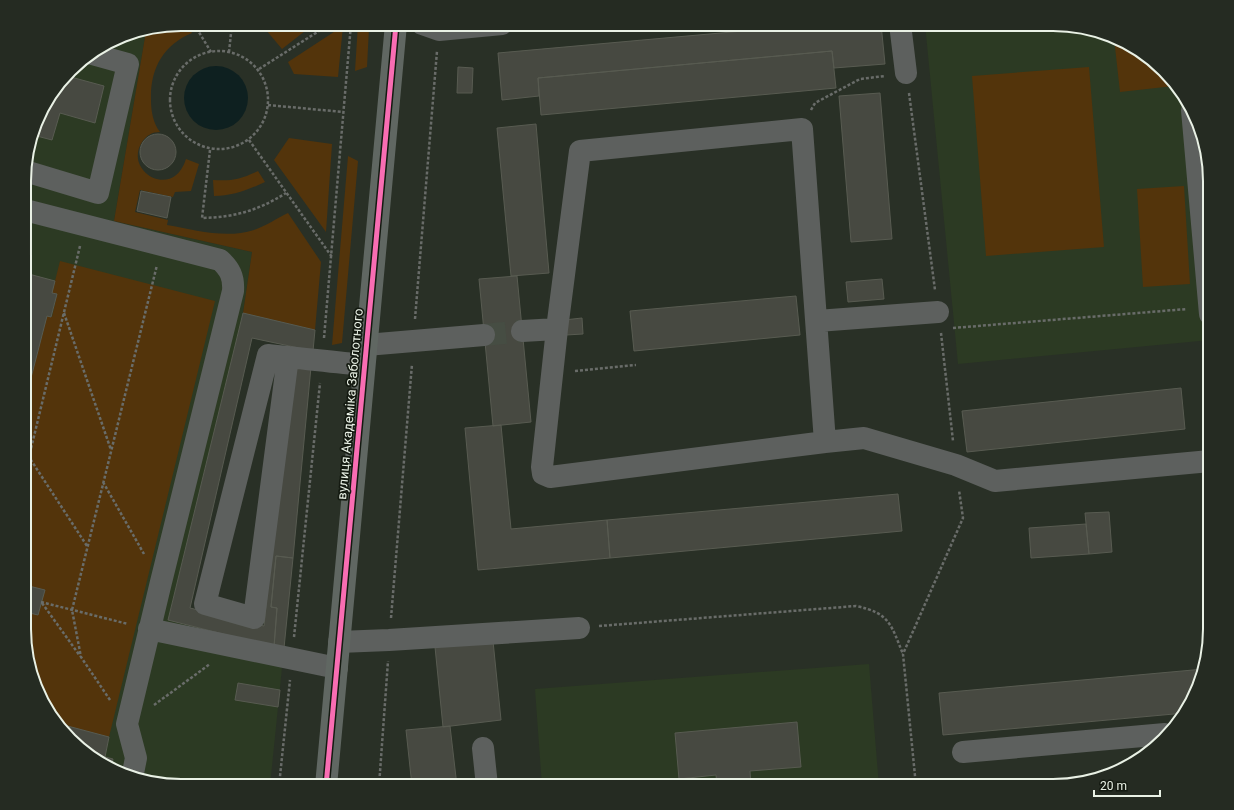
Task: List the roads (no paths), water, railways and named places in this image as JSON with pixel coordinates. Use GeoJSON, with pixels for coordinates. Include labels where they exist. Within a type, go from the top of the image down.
{"type":"FeatureCollection","features":[{"type":"Feature","properties":{"kind":"highway","name":"вулиця Академіка Заболотного"},"geometry":{"type":"LineString","coordinates":[[327,779],[395,31]]}},
{"type":"Feature","properties":{"kind":"lane"},"geometry":{"type":"LineString","coordinates":[[901,31],[906,73]]}},
{"type":"Feature","properties":{"kind":"lane"},"geometry":{"type":"LineString","coordinates":[[31,173],[98,193],[128,64],[98,56]]}},
{"type":"Feature","properties":{"kind":"lane"},"geometry":{"type":"LineString","coordinates":[[1194,128],[1203,239]]}},
{"type":"Feature","properties":{"kind":"lane"},"geometry":{"type":"LineString","coordinates":[[826,442],[802,129],[580,151],[557,329],[542,467],[543,474],[550,477],[864,438],[956,465],[995,481],[1203,462]]}},
{"type":"Feature","properties":{"kind":"lane"},"geometry":{"type":"LineString","coordinates":[[31,212],[85,227],[220,260],[229,270],[234,282],[234,291],[160,582],[127,724],[136,758],[133,771]]}},
{"type":"Feature","properties":{"kind":"lane"},"geometry":{"type":"LineString","coordinates":[[816,321],[939,320]]}},
{"type":"Feature","properties":{"kind":"lane"},"geometry":{"type":"LineString","coordinates":[[522,332],[557,329]]}},
{"type":"Feature","properties":{"kind":"lane"},"geometry":{"type":"LineString","coordinates":[[288,357],[254,618],[205,604],[268,355],[322,360],[365,355],[413,340],[484,335]]}},
{"type":"Feature","properties":{"kind":"lane"},"geometry":{"type":"LineString","coordinates":[[339,642],[579,628]]}},
{"type":"Feature","properties":{"kind":"lane"},"geometry":{"type":"LineString","coordinates":[[149,629],[337,668]]}},
{"type":"Feature","properties":{"kind":"lane"},"geometry":{"type":"LineString","coordinates":[[963,752],[1160,734]]}},
{"type":"Feature","properties":{"kind":"lane"},"geometry":{"type":"LineString","coordinates":[[483,748],[486,779]]}},
{"type":"Feature","properties":{"kind":"tunnel"},"geometry":{"type":"LineString","coordinates":[[484,335],[522,331]]}}]}
